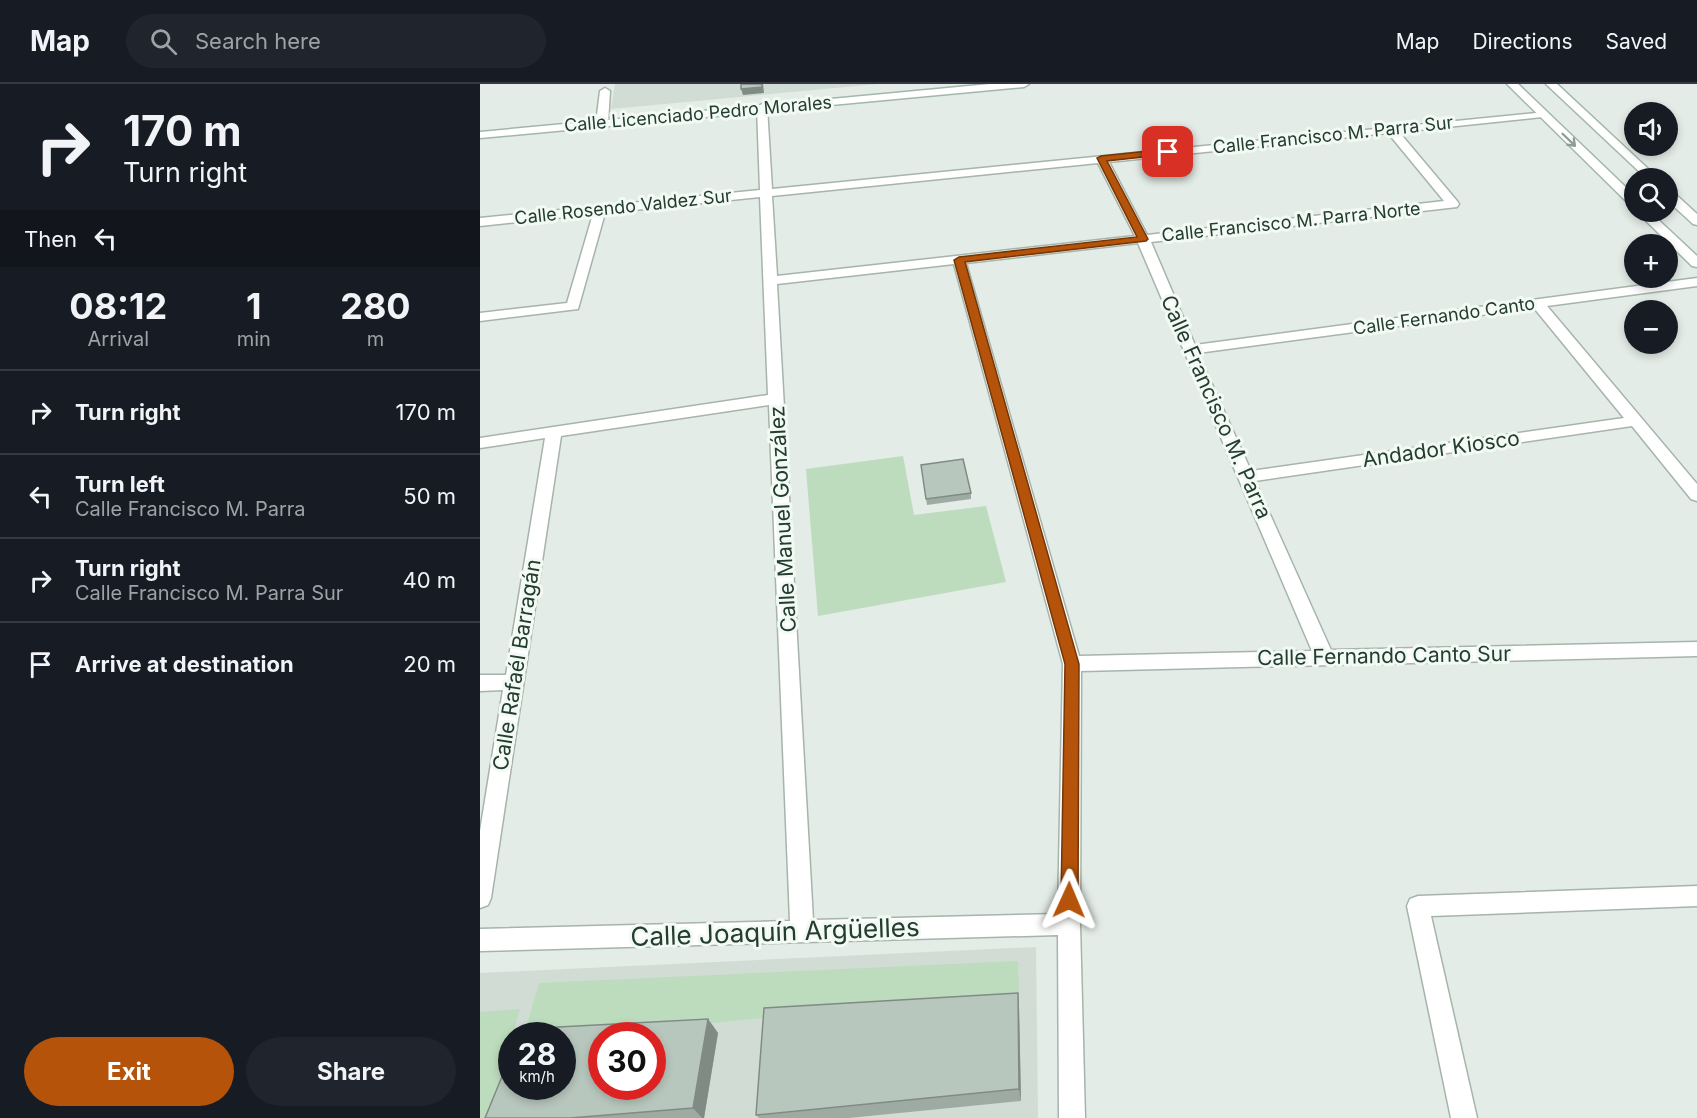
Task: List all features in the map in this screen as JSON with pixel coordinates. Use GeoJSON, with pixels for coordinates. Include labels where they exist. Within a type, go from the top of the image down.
{"type":"FeatureCollection","features":[{"type":"Feature","properties":{"kind":"street","name":"Calle Licenciado Pedro Morales"},"geometry":{"type":"LineString","coordinates":[[480,135],[940,88],[1024,84]]}},
{"type":"Feature","properties":{"kind":"street"},"geometry":{"type":"LineString","coordinates":[[1512,84],[1624,193]]}},
{"type":"Feature","properties":{"kind":"street"},"geometry":{"type":"LineString","coordinates":[[1551,84],[1641,168]]}},
{"type":"Feature","properties":{"kind":"street"},"geometry":{"type":"LineString","coordinates":[[603,123],[605,92]]}},
{"type":"Feature","properties":{"kind":"street","name":"Calle Manuel González"},"geometry":{"type":"LineString","coordinates":[[762,107],[802,931]]}},
{"type":"Feature","properties":{"kind":"street","name":"Calle Francisco M. Parra Sur"},"geometry":{"type":"LineString","coordinates":[[766,192],[1542,114]]}},
{"type":"Feature","properties":{"kind":"street","name":"Calle Francisco M. Parra Norte"},"geometry":{"type":"LineString","coordinates":[[771,281],[1453,204],[1391,129]]}},
{"type":"Feature","properties":{"kind":"street","name":"Calle Francisco M. Parra"},"geometry":{"type":"LineString","coordinates":[[1101,158],[1143,239],[1325,658]]}},
{"type":"Feature","properties":{"kind":"street","name":"Calle Rosendo Valdez Sur"},"geometry":{"type":"LineString","coordinates":[[480,222],[766,192]]}},
{"type":"Feature","properties":{"kind":"street"},"geometry":{"type":"LineString","coordinates":[[1678,203],[1697,221]]}},
{"type":"Feature","properties":{"kind":"street"},"geometry":{"type":"LineString","coordinates":[[480,317],[573,306],[600,210]]}},
{"type":"Feature","properties":{"kind":"street"},"geometry":{"type":"LineString","coordinates":[[1654,222],[1697,263]]}},
{"type":"Feature","properties":{"kind":"street"},"geometry":{"type":"LineString","coordinates":[[959,260],[1072,664],[1069,924],[1072,1118]]}},
{"type":"Feature","properties":{"kind":"street","name":"Calle Fernando Canto"},"geometry":{"type":"LineString","coordinates":[[1191,350],[1697,282]]}},
{"type":"Feature","properties":{"kind":"street"},"geometry":{"type":"LineString","coordinates":[[1538,304],[1697,495]]}},
{"type":"Feature","properties":{"kind":"street"},"geometry":{"type":"LineString","coordinates":[[480,443],[777,399]]}},
{"type":"Feature","properties":{"kind":"street","name":"Andador Kiosco"},"geometry":{"type":"LineString","coordinates":[[1246,477],[1635,422]]}},
{"type":"Feature","properties":{"kind":"street","name":"Calle Rafaél Barragán"},"geometry":{"type":"LineString","coordinates":[[480,898],[554,432]]}},
{"type":"Feature","properties":{"kind":"street","name":"Calle Fernando Canto Sur"},"geometry":{"type":"LineString","coordinates":[[1072,664],[1697,649]]}},
{"type":"Feature","properties":{"kind":"street"},"geometry":{"type":"LineString","coordinates":[[480,683],[515,682]]}},
{"type":"Feature","properties":{"kind":"street"},"geometry":{"type":"LineString","coordinates":[[1464,1118],[1418,906],[1697,896]]}},
{"type":"Feature","properties":{"kind":"street","name":"Calle Joaquín Argüelles"},"geometry":{"type":"LineString","coordinates":[[480,940],[1069,924]]}},
{"type":"Feature","properties":{"kind":"shaded area"},"geometry":{"type":"Polygon","coordinates":[[[615,84],[878,84],[611,109],[615,84]]]}},
{"type":"Feature","properties":{"kind":"shaded area"},"geometry":{"type":"Polygon","coordinates":[[[1036,947],[1038,1118],[480,1118],[480,973],[1036,947]]]}},
{"type":"Feature","properties":{"kind":"green space"},"geometry":{"type":"Polygon","coordinates":[[[903,456],[914,515],[986,506],[1006,582],[818,616],[806,469],[903,456]]]}},
{"type":"Feature","properties":{"kind":"green space"},"geometry":{"type":"Polygon","coordinates":[[[1018,961],[1019,992],[666,1028],[666,1022],[588,1022],[588,1035],[576,1037],[576,1022],[528,1022],[539,983],[1018,961]]]}},
{"type":"Feature","properties":{"kind":"green space"},"geometry":{"type":"Polygon","coordinates":[[[520,1009],[516,1022],[498,1022],[498,1084],[488,1118],[480,1118],[480,1012],[520,1009]]]}},
{"type":"Feature","properties":{"kind":"building"},"geometry":{"type":"Polygon","coordinates":[[[741,84],[762,84],[762,87],[741,89],[741,84]]]}},
{"type":"Feature","properties":{"kind":"building"},"geometry":{"type":"Polygon","coordinates":[[[963,459],[971,493],[926,499],[921,465],[963,459]]]}},
{"type":"Feature","properties":{"kind":"building"},"geometry":{"type":"Polygon","coordinates":[[[1018,993],[1019,1089],[756,1115],[764,1008],[1018,993]]]}},
{"type":"Feature","properties":{"kind":"building"},"geometry":{"type":"Polygon","coordinates":[[[708,1019],[693,1108],[570,1118],[485,1118],[498,1086],[498,1100],[576,1100],[576,1026],[588,1025],[588,1100],[666,1100],[666,1022],[652,1022],[708,1019]]]}},
{"type":"Feature","properties":{"kind":"route"},"geometry":{"type":"LineString","coordinates":[[1069,900],[1072,664],[959,260],[1143,239],[1101,158],[1168,152]]}}]}
